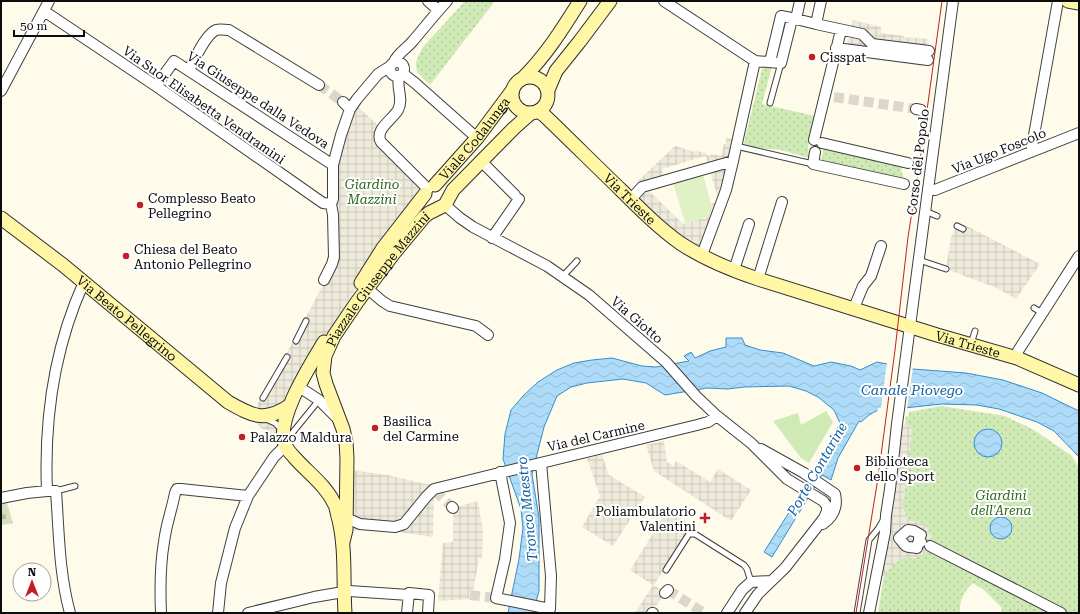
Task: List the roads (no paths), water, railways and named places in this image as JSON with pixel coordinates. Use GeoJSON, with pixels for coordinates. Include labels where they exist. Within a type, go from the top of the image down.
{"type":"FeatureCollection","features":[{"type":"Feature","properties":{"kind":"street"},"geometry":{"type":"LineString","coordinates":[[1,91],[49,1]]}},
{"type":"Feature","properties":{"kind":"street"},"geometry":{"type":"LineString","coordinates":[[428,1],[438,10]]}},
{"type":"Feature","properties":{"kind":"street"},"geometry":{"type":"LineString","coordinates":[[429,189],[381,142],[379,138],[380,131],[395,114],[401,104],[396,70],[399,54],[447,1]]}},
{"type":"Feature","properties":{"kind":"street"},"geometry":{"type":"LineString","coordinates":[[580,1],[538,63],[524,77],[516,82],[512,91],[512,98],[514,104],[519,109],[525,112],[535,112],[543,107],[547,102],[548,90],[556,71],[610,1]]}},
{"type":"Feature","properties":{"kind":"street"},"geometry":{"type":"LineString","coordinates":[[664,1],[756,61],[781,63],[800,1]]}},
{"type":"Feature","properties":{"kind":"street"},"geometry":{"type":"LineString","coordinates":[[816,24],[821,1]]}},
{"type":"Feature","properties":{"kind":"street","name":"Corso del Popolo"},"geometry":{"type":"LineString","coordinates":[[869,613],[884,537],[906,351],[953,1]]}},
{"type":"Feature","properties":{"kind":"street"},"geometry":{"type":"LineString","coordinates":[[1031,152],[1058,1]]}},
{"type":"Feature","properties":{"kind":"street"},"geometry":{"type":"LineString","coordinates":[[1068,1],[1079,3]]}},
{"type":"Feature","properties":{"kind":"street","name":"Via Suor Elisabetta Vendramini"},"geometry":{"type":"LineString","coordinates":[[44,11],[156,86],[324,203],[331,204]]}},
{"type":"Feature","properties":{"kind":"street"},"geometry":{"type":"LineString","coordinates":[[770,62],[781,16],[862,34],[872,44],[929,56],[836,48]]}},
{"type":"Feature","properties":{"kind":"street"},"geometry":{"type":"LineString","coordinates":[[189,70],[209,35],[215,30],[229,30],[318,85]]}},
{"type":"Feature","properties":{"kind":"street"},"geometry":{"type":"LineString","coordinates":[[818,141],[830,96],[836,48],[841,30]]}},
{"type":"Feature","properties":{"kind":"street","name":"Via Giuseppe dalla Vedova"},"geometry":{"type":"LineString","coordinates":[[156,86],[174,61],[333,165]]}},
{"type":"Feature","properties":{"kind":"street"},"geometry":{"type":"LineString","coordinates":[[702,255],[726,190],[756,61]]}},
{"type":"Feature","properties":{"kind":"street"},"geometry":{"type":"LineString","coordinates":[[324,280],[334,257],[333,215],[331,204],[333,199],[333,165],[347,106],[357,99],[378,74],[396,70],[406,76],[477,138]]}},
{"type":"Feature","properties":{"kind":"street"},"geometry":{"type":"LineString","coordinates":[[524,77],[530,76],[541,80],[548,90]]}},
{"type":"Feature","properties":{"kind":"street","name":"Viale Codalunga"},"geometry":{"type":"LineString","coordinates":[[429,189],[477,138],[512,91]]}},
{"type":"Feature","properties":{"kind":"street","name":"Viale Codalunga"},"geometry":{"type":"LineString","coordinates":[[444,204],[453,190],[514,128],[535,112]]}},
{"type":"Feature","properties":{"kind":"street","name":"Via Trieste"},"geometry":{"type":"LineString","coordinates":[[535,112],[545,116],[670,236],[702,255],[758,279],[1018,358],[1079,385]]}},
{"type":"Feature","properties":{"kind":"street","name":"Via Ugo Foscolo"},"geometry":{"type":"LineString","coordinates":[[928,189],[935,190],[1079,133]]}},
{"type":"Feature","properties":{"kind":"street"},"geometry":{"type":"LineString","coordinates":[[904,184],[813,164],[815,152],[810,146],[812,141],[818,141],[908,163]]}},
{"type":"Feature","properties":{"kind":"street"},"geometry":{"type":"LineString","coordinates":[[631,200],[642,187],[733,161]]}},
{"type":"Feature","properties":{"kind":"street"},"geometry":{"type":"LineString","coordinates":[[482,162],[517,197],[492,238]]}},
{"type":"Feature","properties":{"kind":"street"},"geometry":{"type":"LineString","coordinates":[[441,186],[446,190],[444,204],[434,208],[428,204],[426,201],[429,189],[441,186]]}},
{"type":"Feature","properties":{"kind":"street","name":"Piazzale Giuseppe Mazzini"},"geometry":{"type":"LineString","coordinates":[[338,419],[323,372],[325,356],[384,248],[429,189]]}},
{"type":"Feature","properties":{"kind":"street"},"geometry":{"type":"LineString","coordinates":[[758,279],[782,202]]}},
{"type":"Feature","properties":{"kind":"street","name":"Piazzale Giuseppe Mazzini"},"geometry":{"type":"LineString","coordinates":[[285,440],[285,423],[289,406],[350,297],[364,285],[429,213],[444,204]]}},
{"type":"Feature","properties":{"kind":"street","name":"Via Giotto"},"geometry":{"type":"LineString","coordinates":[[444,204],[460,218],[492,238],[534,258],[563,276],[589,295],[666,362],[696,396],[717,416],[751,443],[786,479],[823,501],[827,506],[827,511],[815,530]]}},
{"type":"Feature","properties":{"kind":"street","name":"Via Beato Pellegrino"},"geometry":{"type":"LineString","coordinates":[[1,218],[84,282],[228,402],[255,416]]}},
{"type":"Feature","properties":{"kind":"street"},"geometry":{"type":"LineString","coordinates":[[734,270],[749,224]]}},
{"type":"Feature","properties":{"kind":"street"},"geometry":{"type":"LineString","coordinates":[[854,308],[863,286],[871,276],[881,246]]}},
{"type":"Feature","properties":{"kind":"street"},"geometry":{"type":"LineString","coordinates":[[1018,358],[1018,351],[1038,311],[1079,256]]}},
{"type":"Feature","properties":{"kind":"street"},"geometry":{"type":"LineString","coordinates":[[70,613],[66,598],[60,559],[52,491],[46,464],[49,412],[55,372],[65,329],[74,303],[84,282]]}},
{"type":"Feature","properties":{"kind":"street"},"geometry":{"type":"LineString","coordinates":[[364,285],[390,306],[476,326],[488,335]]}},
{"type":"Feature","properties":{"kind":"street"},"geometry":{"type":"LineString","coordinates":[[299,387],[319,400],[338,419],[343,429],[346,442],[346,530],[343,542]]}},
{"type":"Feature","properties":{"kind":"street"},"geometry":{"type":"LineString","coordinates":[[255,416],[273,414],[289,406]]}},
{"type":"Feature","properties":{"kind":"street","name":"Via del Carmine"},"geometry":{"type":"LineString","coordinates":[[346,518],[360,524],[395,527],[404,524],[426,497],[434,490],[538,463],[697,425],[708,422],[717,416]]}},
{"type":"Feature","properties":{"kind":"street"},"geometry":{"type":"LineString","coordinates":[[285,440],[293,456],[330,495],[336,508],[343,542],[345,613]]}},
{"type":"Feature","properties":{"kind":"street"},"geometry":{"type":"LineString","coordinates":[[218,613],[221,582],[235,528],[248,496],[285,440]]}},
{"type":"Feature","properties":{"kind":"street","name":"Via Giotto"},"geometry":{"type":"LineString","coordinates":[[751,443],[806,474],[835,494],[836,500],[834,514],[830,519],[815,530]]}},
{"type":"Feature","properties":{"kind":"street"},"geometry":{"type":"LineString","coordinates":[[503,472],[510,523],[505,559],[496,598],[546,608],[551,576],[538,463]]}},
{"type":"Feature","properties":{"kind":"street"},"geometry":{"type":"LineString","coordinates":[[325,489],[338,490],[346,486]]}},
{"type":"Feature","properties":{"kind":"street"},"geometry":{"type":"LineString","coordinates":[[161,613],[161,562],[164,539],[177,489],[248,496]]}},
{"type":"Feature","properties":{"kind":"street"},"geometry":{"type":"LineString","coordinates":[[1,498],[27,493],[52,491]]}},
{"type":"Feature","properties":{"kind":"street"},"geometry":{"type":"LineString","coordinates":[[336,508],[346,518]]}},
{"type":"Feature","properties":{"kind":"street"},"geometry":{"type":"LineString","coordinates":[[745,613],[758,594],[785,568],[815,530]]}},
{"type":"Feature","properties":{"kind":"street"},"geometry":{"type":"LineString","coordinates":[[930,546],[1061,613]]}},
{"type":"Feature","properties":{"kind":"street"},"geometry":{"type":"LineString","coordinates":[[727,613],[742,590],[751,582],[770,581]]}},
{"type":"Feature","properties":{"kind":"street"},"geometry":{"type":"LineString","coordinates":[[248,613],[314,596],[344,592],[409,593],[429,595],[428,613]]}},
{"type":"Feature","properties":{"kind":"street"},"geometry":{"type":"LineString","coordinates":[[407,613],[409,594]]}},
{"type":"Feature","properties":{"kind":"lane"},"geometry":{"type":"LineString","coordinates":[[770,103],[781,63]]}},
{"type":"Feature","properties":{"kind":"lane"},"geometry":{"type":"LineString","coordinates":[[736,146],[813,164]]}},
{"type":"Feature","properties":{"kind":"lane"},"geometry":{"type":"LineString","coordinates":[[925,211],[937,216]]}},
{"type":"Feature","properties":{"kind":"lane"},"geometry":{"type":"LineString","coordinates":[[957,226],[963,229]]}},
{"type":"Feature","properties":{"kind":"lane"},"geometry":{"type":"LineString","coordinates":[[919,260],[946,269]]}},
{"type":"Feature","properties":{"kind":"lane"},"geometry":{"type":"LineString","coordinates":[[563,276],[577,261]]}},
{"type":"Feature","properties":{"kind":"lane"},"geometry":{"type":"LineString","coordinates":[[296,341],[306,321]]}},
{"type":"Feature","properties":{"kind":"lane"},"geometry":{"type":"LineString","coordinates":[[972,344],[975,331]]}},
{"type":"Feature","properties":{"kind":"lane"},"geometry":{"type":"LineString","coordinates":[[263,398],[286,358]]}},
{"type":"Feature","properties":{"kind":"lane"},"geometry":{"type":"LineString","coordinates":[[285,440],[319,400]]}},
{"type":"Feature","properties":{"kind":"lane","name":"Via Beato Pellegrino"},"geometry":{"type":"LineString","coordinates":[[255,416],[275,423],[282,430],[285,440]]}},
{"type":"Feature","properties":{"kind":"lane"},"geometry":{"type":"LineString","coordinates":[[52,491],[75,486]]}},
{"type":"Feature","properties":{"kind":"lane"},"geometry":{"type":"LineString","coordinates":[[857,613],[870,540],[886,515]]}},
{"type":"Feature","properties":{"kind":"lane"},"geometry":{"type":"LineString","coordinates":[[666,570],[689,534],[695,534],[744,565],[747,569],[751,582]]}},
{"type":"Feature","properties":{"kind":"water"},"geometry":{"type":"Polygon","coordinates":[[[726,338],[742,338],[745,345],[760,350],[783,353],[814,366],[831,362],[851,366],[860,370],[877,362],[913,369],[966,373],[1003,380],[1042,393],[1079,411],[1079,457],[1054,431],[1037,422],[999,409],[977,405],[942,404],[876,411],[861,422],[859,421],[838,458],[831,480],[822,475],[772,557],[764,552],[800,495],[840,423],[834,410],[818,397],[806,391],[789,386],[744,387],[728,389],[707,388],[665,395],[646,383],[623,379],[587,383],[571,387],[557,396],[544,427],[532,474],[539,518],[539,591],[533,613],[508,613],[519,559],[523,528],[521,509],[503,459],[505,434],[511,410],[538,382],[557,370],[574,363],[612,358],[642,366],[656,367],[689,361],[684,356],[691,352],[695,358],[710,351],[726,347],[726,338]]]}},
{"type":"Feature","properties":{"kind":"water"},"geometry":{"type":"Polygon","coordinates":[[[988,429],[998,433],[1002,443],[998,453],[988,457],[978,453],[974,443],[978,433],[988,429]]]}},
{"type":"Feature","properties":{"kind":"water"},"geometry":{"type":"Polygon","coordinates":[[[1001,517],[1009,520],[1012,528],[1009,536],[1001,539],[993,536],[990,528],[993,520],[1001,517]]]}},
{"type":"Feature","properties":{"kind":"tunnel"},"geometry":{"type":"LineString","coordinates":[[319,85],[343,102]]}},
{"type":"Feature","properties":{"kind":"tunnel"},"geometry":{"type":"LineString","coordinates":[[834,97],[916,109]]}},
{"type":"Feature","properties":{"kind":"tunnel"},"geometry":{"type":"LineString","coordinates":[[435,491],[452,507]]}},
{"type":"Feature","properties":{"kind":"tunnel"},"geometry":{"type":"LineString","coordinates":[[668,590],[704,613]]}},
{"type":"Feature","properties":{"kind":"tunnel"},"geometry":{"type":"LineString","coordinates":[[470,595],[496,598]]}},
{"type":"Feature","properties":{"kind":"tram line"},"geometry":{"type":"LineString","coordinates":[[856,613],[878,478],[908,237],[942,1]]}},
{"type":"Feature","properties":{"kind":"place","name":"Cisspat"},"geometry":{"type":"Point","coordinates":[812,57]}},
{"type":"Feature","properties":{"kind":"place","name":"Complesso Beato Pellegrino"},"geometry":{"type":"Point","coordinates":[140,205]}},
{"type":"Feature","properties":{"kind":"place","name":"Chiesa del Beato Antonio Pellegrino"},"geometry":{"type":"Point","coordinates":[126,256]}},
{"type":"Feature","properties":{"kind":"place","name":"Basilica del Carmine"},"geometry":{"type":"Point","coordinates":[375,428]}},
{"type":"Feature","properties":{"kind":"place","name":"Palazzo Maldura"},"geometry":{"type":"Point","coordinates":[242,437]}},
{"type":"Feature","properties":{"kind":"place","name":"Biblioteca dello Sport"},"geometry":{"type":"Point","coordinates":[857,468]}},
{"type":"Feature","properties":{"kind":"place","name":"Poliambulatorio Valentini"},"geometry":{"type":"Point","coordinates":[705,518]}},
{"type":"Feature","properties":{"kind":"park label","name":"Giardino Mazzini"},"geometry":{"type":"Point","coordinates":[372,192]}},
{"type":"Feature","properties":{"kind":"park label","name":"Giardini dell'Arena"},"geometry":{"type":"Point","coordinates":[1001,502]}},
{"type":"Feature","properties":{"kind":"water label","name":"Canale Piovego"},"geometry":{"type":"Point","coordinates":[912,390]}},
{"type":"Feature","properties":{"kind":"water label","name":"Porte Contarine"},"geometry":{"type":"Point","coordinates":[817,469]}},
{"type":"Feature","properties":{"kind":"water label","name":"Tronco Maestro"},"geometry":{"type":"Point","coordinates":[527,509]}}]}
